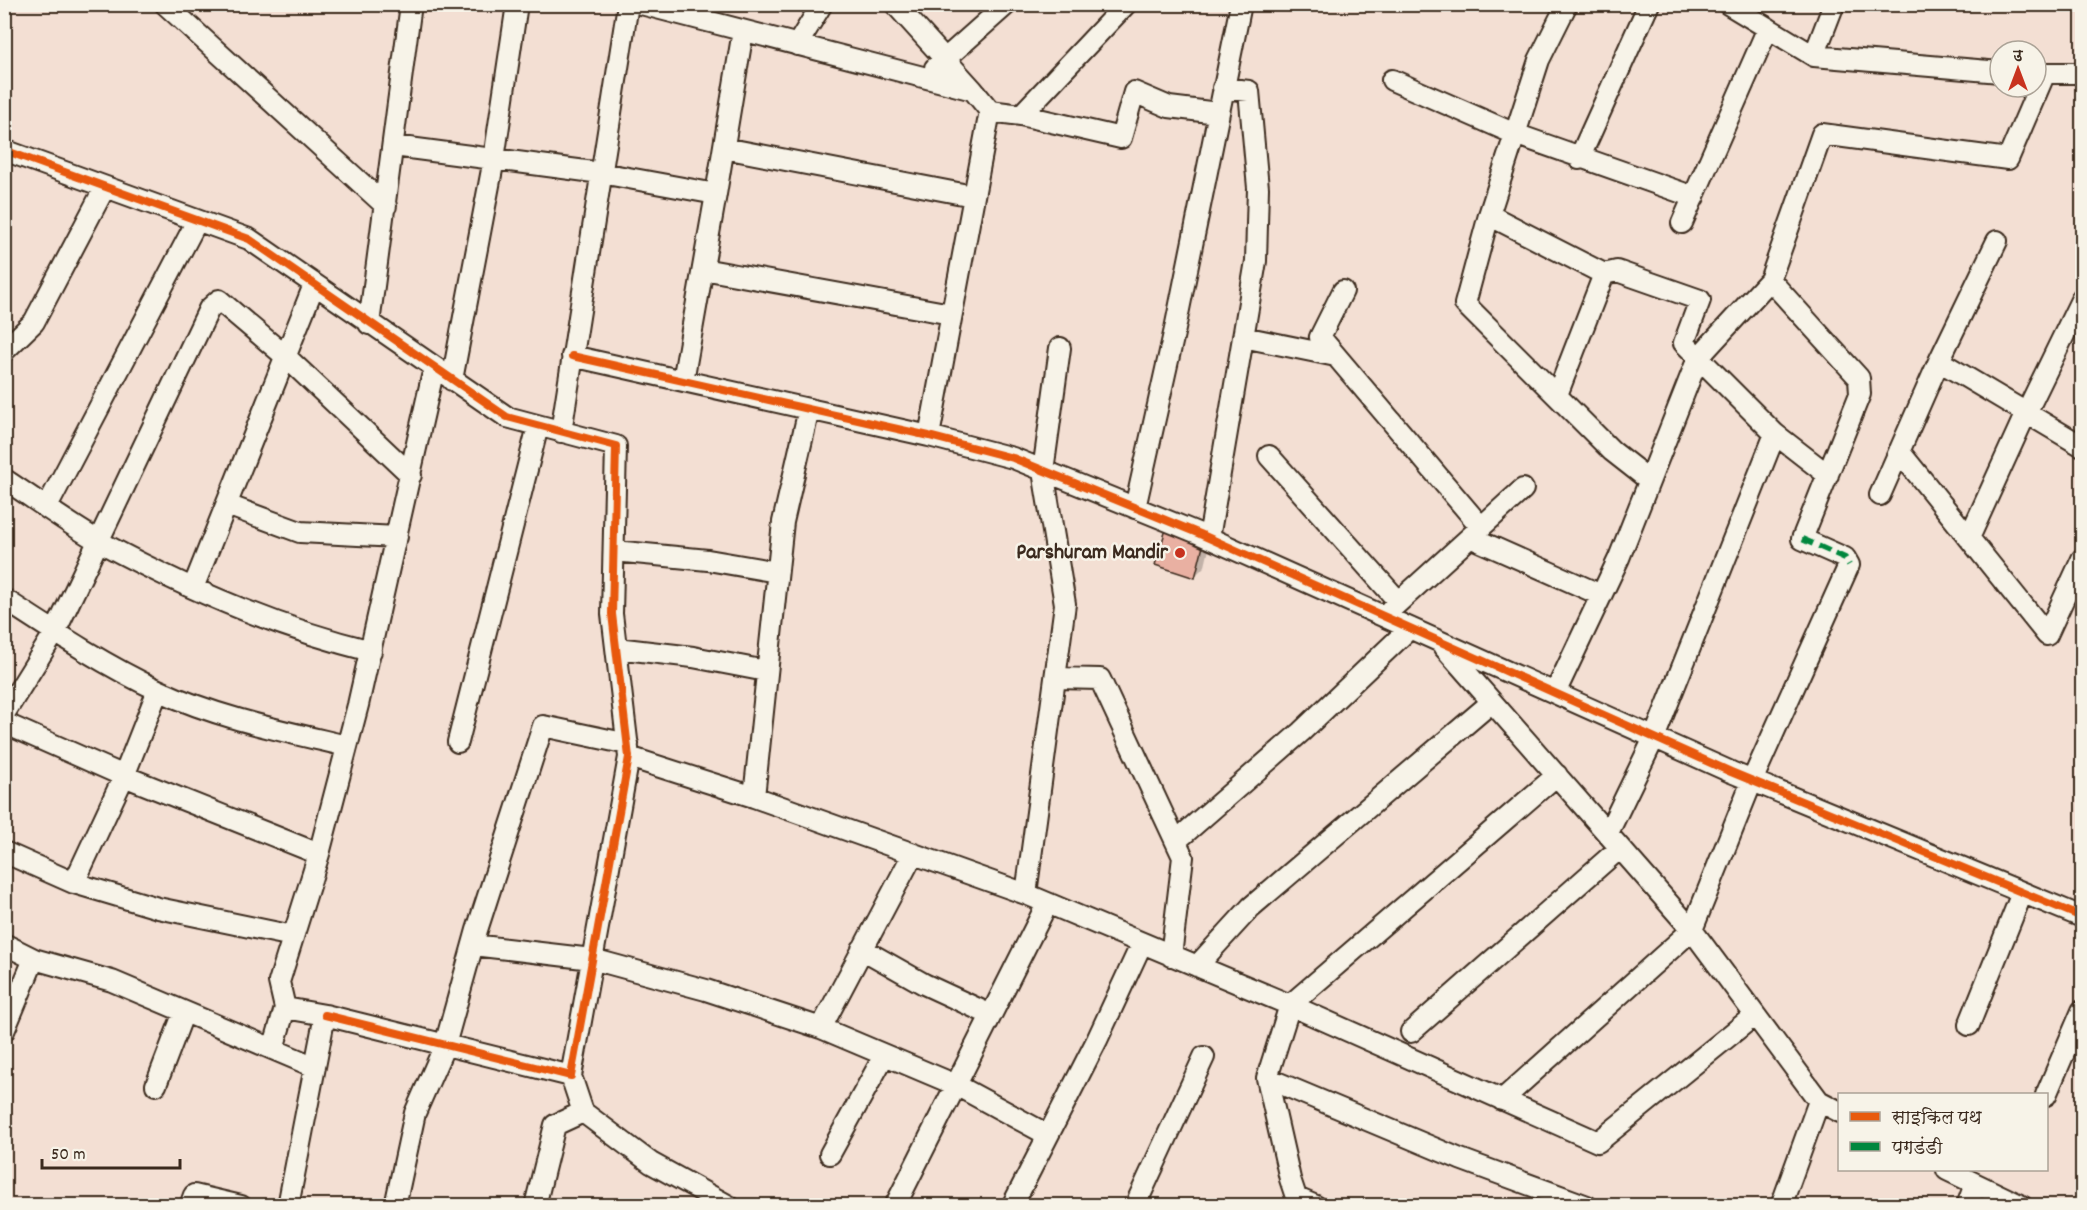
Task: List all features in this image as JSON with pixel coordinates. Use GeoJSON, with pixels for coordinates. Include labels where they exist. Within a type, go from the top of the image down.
{"type":"FeatureCollection","features":[{"type":"Feature","properties":{"kind":"street"},"geometry":{"type":"LineString","coordinates":[[165,4],[386,206]]}},
{"type":"Feature","properties":{"kind":"street"},"geometry":{"type":"LineString","coordinates":[[369,324],[411,4]]}},
{"type":"Feature","properties":{"kind":"street"},"geometry":{"type":"LineString","coordinates":[[452,380],[494,159],[517,4]]}},
{"type":"Feature","properties":{"kind":"street"},"geometry":{"type":"LineString","coordinates":[[561,432],[628,4]]}},
{"type":"Feature","properties":{"kind":"street"},"geometry":{"type":"LineString","coordinates":[[641,4],[973,90]]}},
{"type":"Feature","properties":{"kind":"street"},"geometry":{"type":"LineString","coordinates":[[797,45],[822,4]]}},
{"type":"Feature","properties":{"kind":"street"},"geometry":{"type":"LineString","coordinates":[[895,4],[990,111],[1020,115],[1121,138],[1134,92],[1169,107],[1218,113]]}},
{"type":"Feature","properties":{"kind":"street"},"geometry":{"type":"LineString","coordinates":[[922,77],[945,60],[1007,4]]}},
{"type":"Feature","properties":{"kind":"street"},"geometry":{"type":"LineString","coordinates":[[1020,115],[1126,4]]}},
{"type":"Feature","properties":{"kind":"street"},"geometry":{"type":"LineString","coordinates":[[1134,508],[1175,329],[1241,4]]}},
{"type":"Feature","properties":{"kind":"street"},"geometry":{"type":"LineString","coordinates":[[1567,4],[1539,60],[1489,215],[1465,304],[1612,451],[1649,480]]}},
{"type":"Feature","properties":{"kind":"street"},"geometry":{"type":"LineString","coordinates":[[1579,159],[1649,4]]}},
{"type":"Feature","properties":{"kind":"street"},"geometry":{"type":"LineString","coordinates":[[1728,4],[1814,57],[1988,71]]}},
{"type":"Feature","properties":{"kind":"street"},"geometry":{"type":"LineString","coordinates":[[1814,57],[1834,4]]}},
{"type":"Feature","properties":{"kind":"street"},"geometry":{"type":"LineString","coordinates":[[1682,223],[1768,28]]}},
{"type":"Feature","properties":{"kind":"street"},"geometry":{"type":"LineString","coordinates":[[683,381],[743,31]]}},
{"type":"Feature","properties":{"kind":"street"},"geometry":{"type":"LineString","coordinates":[[2048,73],[2082,73]]}},
{"type":"Feature","properties":{"kind":"street"},"geometry":{"type":"LineString","coordinates":[[1392,80],[1515,134],[1579,159],[1694,197]]}},
{"type":"Feature","properties":{"kind":"street"},"geometry":{"type":"LineString","coordinates":[[1209,538],[1256,261],[1258,188],[1248,91],[1223,88]]}},
{"type":"Feature","properties":{"kind":"street"},"geometry":{"type":"LineString","coordinates":[[1555,693],[1601,595],[1698,358],[1770,280],[1822,134],[2008,159],[2031,99]]}},
{"type":"Feature","properties":{"kind":"street"},"geometry":{"type":"LineString","coordinates":[[929,436],[990,111]]}},
{"type":"Feature","properties":{"kind":"street"},"geometry":{"type":"LineString","coordinates":[[394,146],[601,173],[716,194]]}},
{"type":"Feature","properties":{"kind":"street"},"geometry":{"type":"LineString","coordinates":[[724,148],[973,196]]}},
{"type":"Feature","properties":{"kind":"street"},"geometry":{"type":"LineString","coordinates":[[4,150],[249,239],[369,324],[507,417],[616,446],[612,614],[629,751],[571,1076],[583,1112],[651,1163],[729,1206]]}},
{"type":"Feature","properties":{"kind":"street"},"geometry":{"type":"LineString","coordinates":[[4,351],[34,322],[105,187]]}},
{"type":"Feature","properties":{"kind":"street"},"geometry":{"type":"LineString","coordinates":[[1489,215],[1604,274],[1617,271],[1700,300],[1684,343],[1775,434],[1828,475]]}},
{"type":"Feature","properties":{"kind":"street"},"geometry":{"type":"LineString","coordinates":[[47,507],[197,221]]}},
{"type":"Feature","properties":{"kind":"street"},"geometry":{"type":"LineString","coordinates":[[1880,495],[1939,361],[1997,241]]}},
{"type":"Feature","properties":{"kind":"street"},"geometry":{"type":"LineString","coordinates":[[703,269],[951,315]]}},
{"type":"Feature","properties":{"kind":"street"},"geometry":{"type":"LineString","coordinates":[[1557,396],[1604,274]]}},
{"type":"Feature","properties":{"kind":"street"},"geometry":{"type":"LineString","coordinates":[[1502,1100],[1692,930],[1752,781],[1849,565],[1845,558],[1802,538],[1860,394],[1859,378],[1770,280]]}},
{"type":"Feature","properties":{"kind":"street"},"geometry":{"type":"LineString","coordinates":[[193,588],[314,285]]}},
{"type":"Feature","properties":{"kind":"street"},"geometry":{"type":"LineString","coordinates":[[1342,291],[1320,337],[1476,532],[1601,595]]}},
{"type":"Feature","properties":{"kind":"street"},"geometry":{"type":"LineString","coordinates":[[1969,538],[2082,298]]}},
{"type":"Feature","properties":{"kind":"street"},"geometry":{"type":"LineString","coordinates":[[4,714],[55,632],[209,309],[219,300],[284,356],[411,475]]}},
{"type":"Feature","properties":{"kind":"street"},"geometry":{"type":"LineString","coordinates":[[1243,337],[1336,356]]}},
{"type":"Feature","properties":{"kind":"street"},"geometry":{"type":"LineString","coordinates":[[1026,894],[1065,604],[1043,471],[1060,348]]}},
{"type":"Feature","properties":{"kind":"street"},"geometry":{"type":"LineString","coordinates":[[572,356],[929,436],[1012,458],[1209,538],[1752,781],[2082,917]]}},
{"type":"Feature","properties":{"kind":"street"},"geometry":{"type":"LineString","coordinates":[[1939,361],[2082,446]]}},
{"type":"Feature","properties":{"kind":"street"},"geometry":{"type":"LineString","coordinates":[[273,1049],[285,1008],[279,982],[319,854],[371,651],[434,368]]}},
{"type":"Feature","properties":{"kind":"street"},"geometry":{"type":"LineString","coordinates":[[754,796],[783,522],[809,409]]}},
{"type":"Feature","properties":{"kind":"street"},"geometry":{"type":"LineString","coordinates":[[458,741],[538,426]]}},
{"type":"Feature","properties":{"kind":"street"},"geometry":{"type":"LineString","coordinates":[[1411,1032],[1614,840],[1775,434]]}},
{"type":"Feature","properties":{"kind":"street"},"geometry":{"type":"LineString","coordinates":[[1899,452],[2047,635],[2082,559]]}},
{"type":"Feature","properties":{"kind":"street"},"geometry":{"type":"LineString","coordinates":[[1269,456],[1399,602]]}},
{"type":"Feature","properties":{"kind":"street"},"geometry":{"type":"LineString","coordinates":[[4,479],[99,541],[193,588],[310,636],[371,651]]}},
{"type":"Feature","properties":{"kind":"street"},"geometry":{"type":"LineString","coordinates":[[1383,616],[1522,489]]}},
{"type":"Feature","properties":{"kind":"street"},"geometry":{"type":"LineString","coordinates":[[227,505],[300,532],[397,537]]}},
{"type":"Feature","properties":{"kind":"street"},"geometry":{"type":"LineString","coordinates":[[614,551],[708,560],[777,572]]}},
{"type":"Feature","properties":{"kind":"street"},"geometry":{"type":"LineString","coordinates":[[4,599],[55,632],[158,690],[231,718],[347,746]]}},
{"type":"Feature","properties":{"kind":"street"},"geometry":{"type":"LineString","coordinates":[[1176,842],[1301,732],[1410,628]]}},
{"type":"Feature","properties":{"kind":"street"},"geometry":{"type":"LineString","coordinates":[[1439,641],[1692,930],[1819,1101],[1838,1111]]}},
{"type":"Feature","properties":{"kind":"street"},"geometry":{"type":"LineString","coordinates":[[616,648],[693,657],[766,671]]}},
{"type":"Feature","properties":{"kind":"street"},"geometry":{"type":"LineString","coordinates":[[1056,678],[1100,680],[1183,857],[1171,956]]}},
{"type":"Feature","properties":{"kind":"street"},"geometry":{"type":"LineString","coordinates":[[74,883],[124,776],[158,690]]}},
{"type":"Feature","properties":{"kind":"street"},"geometry":{"type":"LineString","coordinates":[[1197,966],[1251,907],[1492,702]]}},
{"type":"Feature","properties":{"kind":"street"},"geometry":{"type":"LineString","coordinates":[[4,723],[124,776],[319,854]]}},
{"type":"Feature","properties":{"kind":"street"},"geometry":{"type":"LineString","coordinates":[[395,1206],[415,1113],[445,1045],[473,945],[543,726],[629,751],[1026,894],[1290,1005],[1598,1142],[1755,1015]]}},
{"type":"Feature","properties":{"kind":"street"},"geometry":{"type":"LineString","coordinates":[[1316,1206],[1298,1202],[1267,1078],[1290,1005],[1557,775]]}},
{"type":"Feature","properties":{"kind":"street"},"geometry":{"type":"LineString","coordinates":[[4,852],[74,883],[158,908],[293,936]]}},
{"type":"Feature","properties":{"kind":"street"},"geometry":{"type":"LineString","coordinates":[[821,1028],[913,854]]}},
{"type":"Feature","properties":{"kind":"street"},"geometry":{"type":"LineString","coordinates":[[1970,1025],[2022,892]]}},
{"type":"Feature","properties":{"kind":"street"},"geometry":{"type":"LineString","coordinates":[[895,1206],[1047,904]]}},
{"type":"Feature","properties":{"kind":"street"},"geometry":{"type":"LineString","coordinates":[[1012,1206],[1142,943]]}},
{"type":"Feature","properties":{"kind":"street"},"geometry":{"type":"LineString","coordinates":[[4,944],[34,959],[112,981],[315,1067]]}},
{"type":"Feature","properties":{"kind":"street"},"geometry":{"type":"LineString","coordinates":[[473,945],[592,960],[706,990],[821,1028],[956,1085],[1048,1135]]}},
{"type":"Feature","properties":{"kind":"street"},"geometry":{"type":"LineString","coordinates":[[862,949],[924,984],[991,1015]]}},
{"type":"Feature","properties":{"kind":"street"},"geometry":{"type":"LineString","coordinates":[[4,1031],[34,959]]}},
{"type":"Feature","properties":{"kind":"street"},"geometry":{"type":"LineString","coordinates":[[285,1008],[325,1015],[571,1076]]}},
{"type":"Feature","properties":{"kind":"street"},"geometry":{"type":"LineString","coordinates":[[2047,1093],[2082,1011]]}},
{"type":"Feature","properties":{"kind":"street"},"geometry":{"type":"LineString","coordinates":[[156,1085],[184,1012]]}},
{"type":"Feature","properties":{"kind":"street"},"geometry":{"type":"LineString","coordinates":[[288,1206],[325,1015]]}},
{"type":"Feature","properties":{"kind":"street"},"geometry":{"type":"LineString","coordinates":[[830,1154],[884,1056]]}},
{"type":"Feature","properties":{"kind":"street"},"geometry":{"type":"LineString","coordinates":[[1135,1206],[1204,1057]]}},
{"type":"Feature","properties":{"kind":"street"},"geometry":{"type":"LineString","coordinates":[[1267,1078],[1460,1159],[1587,1206]]}},
{"type":"Feature","properties":{"kind":"street"},"geometry":{"type":"LineString","coordinates":[[1781,1206],[1819,1101]]}},
{"type":"Feature","properties":{"kind":"street"},"geometry":{"type":"LineString","coordinates":[[535,1206],[555,1125],[583,1112]]}},
{"type":"Feature","properties":{"kind":"street"},"geometry":{"type":"LineString","coordinates":[[1949,1171],[2022,1206]]}},
{"type":"Feature","properties":{"kind":"street"},"geometry":{"type":"LineString","coordinates":[[1966,1206],[1975,1184]]}},
{"type":"Feature","properties":{"kind":"street"},"geometry":{"type":"LineString","coordinates":[[190,1206],[194,1195],[241,1206]]}},
{"type":"Feature","properties":{"kind":"building","name":"Parshuram Mandir"},"geometry":{"type":"Polygon","coordinates":[[[1167,526],[1204,542],[1195,578],[1155,565],[1167,526]]]}},
{"type":"Feature","properties":{"kind":"marked path"},"geometry":{"type":"LineString","coordinates":[[1802,539],[1845,558],[1849,565]]}},
{"type":"Feature","properties":{"kind":"cycle path"},"geometry":{"type":"LineString","coordinates":[[4,150],[249,239],[507,417],[616,446],[612,614],[629,757],[571,1076],[325,1015]]}},
{"type":"Feature","properties":{"kind":"cycle path"},"geometry":{"type":"LineString","coordinates":[[572,356],[929,436],[1013,458],[1200,534],[1731,772],[2082,917]]}},
{"type":"Feature","properties":{"kind":"place","name":"Parshuram Mandir"},"geometry":{"type":"Point","coordinates":[1180,553]}}]}
